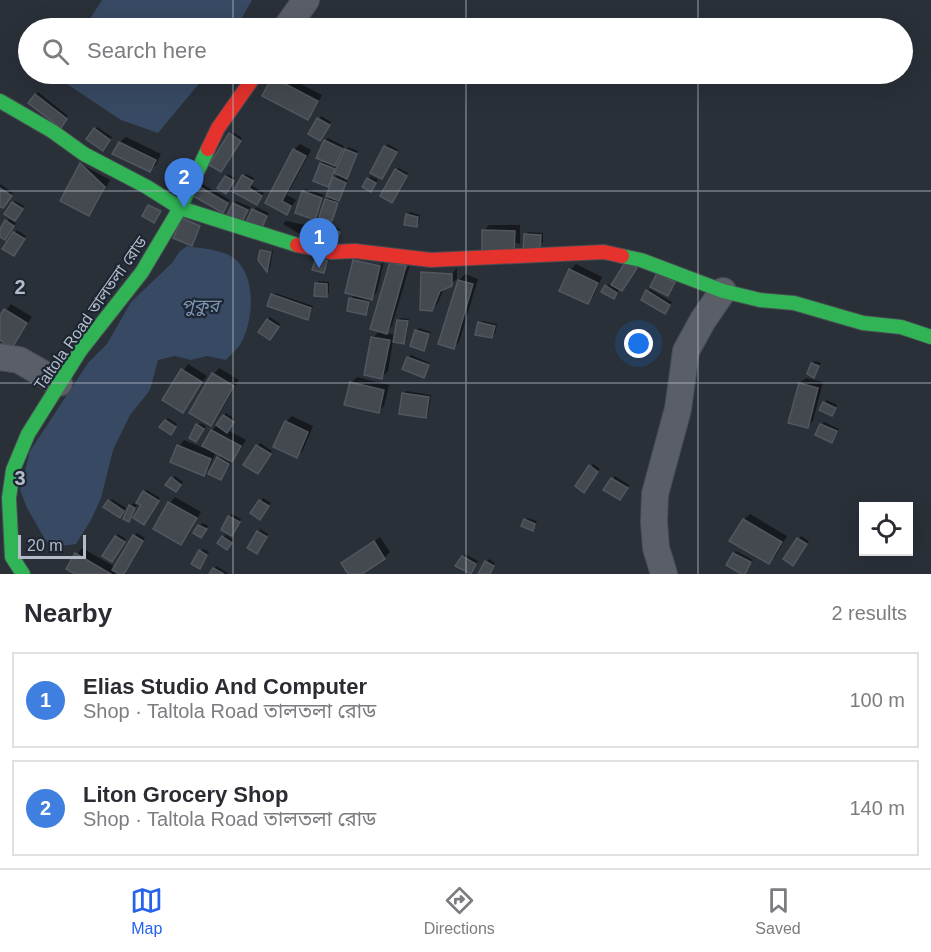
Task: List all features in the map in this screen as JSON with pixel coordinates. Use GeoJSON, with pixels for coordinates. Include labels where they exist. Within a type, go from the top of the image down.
{"type":"FeatureCollection","features":[{"type":"Feature","properties":{"kind":"street"},"geometry":{"type":"LineString","coordinates":[[293,18],[306,0]]}},
{"type":"Feature","properties":{"kind":"street","name":"Taltola Road তালতলা রোড"},"geometry":{"type":"LineString","coordinates":[[23,574],[12,557],[9,498],[13,470],[28,434],[80,351],[142,272],[180,208],[218,128],[249,84]]}},
{"type":"Feature","properties":{"kind":"street"},"geometry":{"type":"LineString","coordinates":[[0,101],[180,208],[257,234],[331,252],[355,250],[431,260],[604,252],[641,260],[723,291],[760,300],[794,303],[863,323],[902,327],[931,337]]}},
{"type":"Feature","properties":{"kind":"street"},"geometry":{"type":"LineString","coordinates":[[664,574],[656,548],[655,494],[678,409],[686,351],[703,320],[723,291]]}},
{"type":"Feature","properties":{"kind":"street"},"geometry":{"type":"LineString","coordinates":[[0,357],[19,360],[59,383]]}},
{"type":"Feature","properties":{"kind":"water"},"geometry":{"type":"Polygon","coordinates":[[[102,0],[252,0],[242,18],[90,18],[102,0]]]}},
{"type":"Feature","properties":{"kind":"water"},"geometry":{"type":"Polygon","coordinates":[[[67,84],[199,84],[158,133],[121,120],[67,84]]]}},
{"type":"Feature","properties":{"kind":"water","name":"পুকুর"},"geometry":{"type":"Polygon","coordinates":[[[187,246],[224,253],[235,259],[243,268],[251,293],[251,306],[246,332],[241,343],[226,360],[207,356],[191,360],[175,356],[158,360],[150,390],[130,415],[113,450],[101,498],[91,520],[76,544],[61,546],[46,541],[27,508],[20,490],[30,451],[88,363],[107,344],[131,302],[187,246]]]}},
{"type":"Feature","properties":{"kind":"building"},"geometry":{"type":"Polygon","coordinates":[[[268,84],[285,84],[318,101],[308,120],[262,96],[268,84]]]}},
{"type":"Feature","properties":{"kind":"building"},"geometry":{"type":"Polygon","coordinates":[[[35,94],[67,119],[61,128],[28,103],[35,94]]]}},
{"type":"Feature","properties":{"kind":"building"},"geometry":{"type":"Polygon","coordinates":[[[317,118],[330,125],[320,141],[308,134],[317,118]]]}},
{"type":"Feature","properties":{"kind":"building"},"geometry":{"type":"Polygon","coordinates":[[[94,128],[110,140],[103,151],[86,139],[94,128]]]}},
{"type":"Feature","properties":{"kind":"building"},"geometry":{"type":"Polygon","coordinates":[[[229,133],[241,141],[221,172],[209,165],[229,133]]]}},
{"type":"Feature","properties":{"kind":"building"},"geometry":{"type":"Polygon","coordinates":[[[324,140],[343,149],[335,166],[316,158],[324,140]]]}},
{"type":"Feature","properties":{"kind":"building"},"geometry":{"type":"Polygon","coordinates":[[[119,142],[156,160],[150,172],[112,154],[119,142]]]}},
{"type":"Feature","properties":{"kind":"building"},"geometry":{"type":"Polygon","coordinates":[[[384,146],[397,152],[382,179],[370,173],[384,146]]]}},
{"type":"Feature","properties":{"kind":"building"},"geometry":{"type":"Polygon","coordinates":[[[293,149],[306,156],[282,201],[291,206],[287,215],[265,203],[293,149]]]}},
{"type":"Feature","properties":{"kind":"building"},"geometry":{"type":"Polygon","coordinates":[[[345,149],[357,154],[347,179],[334,173],[345,149]]]}},
{"type":"Feature","properties":{"kind":"building"},"geometry":{"type":"Polygon","coordinates":[[[80,163],[105,187],[89,216],[60,201],[80,163]]]}},
{"type":"Feature","properties":{"kind":"building"},"geometry":{"type":"Polygon","coordinates":[[[320,163],[335,169],[328,187],[313,181],[320,163]]]}},
{"type":"Feature","properties":{"kind":"building"},"geometry":{"type":"Polygon","coordinates":[[[395,169],[407,176],[392,203],[380,196],[395,169]]]}},
{"type":"Feature","properties":{"kind":"building"},"geometry":{"type":"Polygon","coordinates":[[[242,175],[253,181],[249,188],[262,196],[257,205],[233,192],[242,175]]]}},
{"type":"Feature","properties":{"kind":"building"},"geometry":{"type":"Polygon","coordinates":[[[225,176],[234,181],[226,194],[217,188],[225,176]]]}},
{"type":"Feature","properties":{"kind":"building"},"geometry":{"type":"Polygon","coordinates":[[[333,177],[346,183],[339,201],[326,196],[333,177]]]}},
{"type":"Feature","properties":{"kind":"building"},"geometry":{"type":"Polygon","coordinates":[[[367,178],[376,183],[371,192],[362,187],[367,178]]]}},
{"type":"Feature","properties":{"kind":"building"},"geometry":{"type":"Polygon","coordinates":[[[198,186],[228,203],[223,213],[193,196],[198,186]]]}},
{"type":"Feature","properties":{"kind":"building"},"geometry":{"type":"Polygon","coordinates":[[[0,188],[12,196],[3,208],[0,207],[0,188]]]}},
{"type":"Feature","properties":{"kind":"building"},"geometry":{"type":"Polygon","coordinates":[[[302,191],[322,198],[315,220],[295,213],[302,191]]]}},
{"type":"Feature","properties":{"kind":"building"},"geometry":{"type":"Polygon","coordinates":[[[325,199],[338,203],[332,221],[319,217],[325,199]]]}},
{"type":"Feature","properties":{"kind":"building"},"geometry":{"type":"Polygon","coordinates":[[[12,202],[23,209],[15,221],[4,214],[12,202]]]}},
{"type":"Feature","properties":{"kind":"building"},"geometry":{"type":"Polygon","coordinates":[[[233,203],[248,210],[242,222],[227,215],[233,203]]]}},
{"type":"Feature","properties":{"kind":"building"},"geometry":{"type":"Polygon","coordinates":[[[148,205],[161,211],[154,223],[142,216],[148,205]]]}},
{"type":"Feature","properties":{"kind":"building"},"geometry":{"type":"Polygon","coordinates":[[[252,209],[267,216],[261,230],[246,222],[252,209]]]}},
{"type":"Feature","properties":{"kind":"building"},"geometry":{"type":"Polygon","coordinates":[[[406,214],[418,217],[417,227],[404,225],[406,214]]]}},
{"type":"Feature","properties":{"kind":"building"},"geometry":{"type":"Polygon","coordinates":[[[182,218],[200,226],[192,246],[173,238],[182,218]]]}},
{"type":"Feature","properties":{"kind":"building"},"geometry":{"type":"Polygon","coordinates":[[[5,220],[14,226],[5,240],[0,237],[0,229],[5,220]]]}},
{"type":"Feature","properties":{"kind":"building"},"geometry":{"type":"Polygon","coordinates":[[[327,226],[340,232],[332,247],[319,241],[327,226]]]}},
{"type":"Feature","properties":{"kind":"building"},"geometry":{"type":"Polygon","coordinates":[[[482,230],[515,231],[514,252],[482,251],[482,230]]]}},
{"type":"Feature","properties":{"kind":"building"},"geometry":{"type":"Polygon","coordinates":[[[13,232],[25,239],[14,256],[2,249],[13,232]]]}},
{"type":"Feature","properties":{"kind":"building"},"geometry":{"type":"Polygon","coordinates":[[[524,234],[541,235],[540,247],[523,253],[524,234]]]}},
{"type":"Feature","properties":{"kind":"building"},"geometry":{"type":"Polygon","coordinates":[[[260,250],[271,252],[267,272],[258,260],[260,250]]]}},
{"type":"Feature","properties":{"kind":"building"},"geometry":{"type":"Polygon","coordinates":[[[316,257],[327,261],[324,273],[312,270],[316,257]]]}},
{"type":"Feature","properties":{"kind":"building"},"geometry":{"type":"Polygon","coordinates":[[[353,260],[380,266],[372,300],[345,293],[353,260]]]}},
{"type":"Feature","properties":{"kind":"building"},"geometry":{"type":"Polygon","coordinates":[[[626,261],[637,268],[622,291],[611,285],[626,261]]]}},
{"type":"Feature","properties":{"kind":"building"},"geometry":{"type":"Polygon","coordinates":[[[390,262],[406,266],[387,334],[370,329],[390,262]]]}},
{"type":"Feature","properties":{"kind":"building"},"geometry":{"type":"Polygon","coordinates":[[[569,269],[598,283],[588,304],[559,291],[569,269]]]}},
{"type":"Feature","properties":{"kind":"building"},"geometry":{"type":"Polygon","coordinates":[[[421,272],[452,274],[452,286],[440,291],[432,311],[420,310],[421,272]]]}},
{"type":"Feature","properties":{"kind":"building"},"geometry":{"type":"Polygon","coordinates":[[[657,273],[675,282],[668,296],[650,287],[657,273]]]}},
{"type":"Feature","properties":{"kind":"building"},"geometry":{"type":"Polygon","coordinates":[[[458,280],[473,284],[454,349],[438,344],[458,280]]]}},
{"type":"Feature","properties":{"kind":"building"},"geometry":{"type":"Polygon","coordinates":[[[315,283],[327,284],[327,297],[314,296],[315,283]]]}},
{"type":"Feature","properties":{"kind":"building"},"geometry":{"type":"Polygon","coordinates":[[[605,285],[617,293],[614,299],[601,292],[605,285]]]}},
{"type":"Feature","properties":{"kind":"building"},"geometry":{"type":"Polygon","coordinates":[[[646,290],[670,305],[665,314],[641,300],[646,290]]]}},
{"type":"Feature","properties":{"kind":"building"},"geometry":{"type":"Polygon","coordinates":[[[271,294],[311,308],[308,320],[267,306],[271,294]]]}},
{"type":"Feature","properties":{"kind":"building"},"geometry":{"type":"Polygon","coordinates":[[[349,298],[369,302],[366,315],[347,311],[349,298]]]}},
{"type":"Feature","properties":{"kind":"building"},"geometry":{"type":"Polygon","coordinates":[[[4,309],[27,323],[12,348],[0,340],[0,315],[4,309]]]}},
{"type":"Feature","properties":{"kind":"building"},"geometry":{"type":"Polygon","coordinates":[[[267,319],[279,327],[270,340],[258,332],[267,319]]]}},
{"type":"Feature","properties":{"kind":"building"},"geometry":{"type":"Polygon","coordinates":[[[397,320],[408,321],[404,344],[393,342],[397,320]]]}},
{"type":"Feature","properties":{"kind":"building"},"geometry":{"type":"Polygon","coordinates":[[[478,322],[495,326],[492,338],[475,335],[478,322]]]}},
{"type":"Feature","properties":{"kind":"building"},"geometry":{"type":"Polygon","coordinates":[[[415,330],[429,334],[424,351],[410,346],[415,330]]]}},
{"type":"Feature","properties":{"kind":"building"},"geometry":{"type":"Polygon","coordinates":[[[371,337],[390,340],[382,379],[364,375],[371,337]]]}},
{"type":"Feature","properties":{"kind":"building"},"geometry":{"type":"Polygon","coordinates":[[[407,357],[429,365],[424,378],[402,369],[407,357]]]}},
{"type":"Feature","properties":{"kind":"building"},"geometry":{"type":"Polygon","coordinates":[[[811,363],[819,366],[814,378],[807,374],[811,363]]]}},
{"type":"Feature","properties":{"kind":"building"},"geometry":{"type":"Polygon","coordinates":[[[181,369],[202,382],[183,413],[162,400],[181,369]]]}},
{"type":"Feature","properties":{"kind":"building"},"geometry":{"type":"Polygon","coordinates":[[[212,373],[234,386],[211,426],[189,413],[212,373]]]}},
{"type":"Feature","properties":{"kind":"building"},"geometry":{"type":"Polygon","coordinates":[[[350,382],[384,390],[379,413],[344,405],[350,382]]]}},
{"type":"Feature","properties":{"kind":"building"},"geometry":{"type":"Polygon","coordinates":[[[799,383],[818,388],[808,428],[788,423],[799,383]]]}},
{"type":"Feature","properties":{"kind":"building"},"geometry":{"type":"Polygon","coordinates":[[[402,393],[429,397],[426,418],[399,414],[402,393]]]}},
{"type":"Feature","properties":{"kind":"building"},"geometry":{"type":"Polygon","coordinates":[[[823,402],[836,408],[832,416],[819,410],[823,402]]]}},
{"type":"Feature","properties":{"kind":"building"},"geometry":{"type":"Polygon","coordinates":[[[223,415],[234,422],[227,433],[216,425],[223,415]]]}},
{"type":"Feature","properties":{"kind":"building"},"geometry":{"type":"Polygon","coordinates":[[[165,420],[176,427],[171,435],[159,427],[165,420]]]}},
{"type":"Feature","properties":{"kind":"building"},"geometry":{"type":"Polygon","coordinates":[[[285,421],[308,432],[297,458],[273,447],[285,421]]]}},
{"type":"Feature","properties":{"kind":"building"},"geometry":{"type":"Polygon","coordinates":[[[196,424],[204,429],[196,442],[189,438],[196,424]]]}},
{"type":"Feature","properties":{"kind":"building"},"geometry":{"type":"Polygon","coordinates":[[[820,424],[837,431],[832,443],[815,435],[820,424]]]}},
{"type":"Feature","properties":{"kind":"building"},"geometry":{"type":"Polygon","coordinates":[[[211,430],[241,446],[232,462],[202,446],[211,430]]]}},
{"type":"Feature","properties":{"kind":"building"},"geometry":{"type":"Polygon","coordinates":[[[177,445],[211,459],[204,476],[170,462],[177,445]]]}},
{"type":"Feature","properties":{"kind":"building"},"geometry":{"type":"Polygon","coordinates":[[[256,445],[271,454],[258,474],[243,465],[256,445]]]}},
{"type":"Feature","properties":{"kind":"building"},"geometry":{"type":"Polygon","coordinates":[[[217,457],[229,464],[221,480],[208,474],[217,457]]]}},
{"type":"Feature","properties":{"kind":"building"},"geometry":{"type":"Polygon","coordinates":[[[589,465],[598,472],[584,493],[575,486],[589,465]]]}},
{"type":"Feature","properties":{"kind":"building"},"geometry":{"type":"Polygon","coordinates":[[[171,477],[181,485],[176,492],[165,485],[171,477]]]}},
{"type":"Feature","properties":{"kind":"building"},"geometry":{"type":"Polygon","coordinates":[[[611,478],[628,488],[620,500],[603,490],[611,478]]]}},
{"type":"Feature","properties":{"kind":"building"},"geometry":{"type":"Polygon","coordinates":[[[143,491],[159,501],[144,525],[133,518],[141,505],[136,503],[143,491]]]}},
{"type":"Feature","properties":{"kind":"building"},"geometry":{"type":"Polygon","coordinates":[[[108,500],[124,511],[120,518],[103,507],[108,500]]]}},
{"type":"Feature","properties":{"kind":"building"},"geometry":{"type":"Polygon","coordinates":[[[259,500],[269,506],[260,520],[250,513],[259,500]]]}},
{"type":"Feature","properties":{"kind":"building"},"geometry":{"type":"Polygon","coordinates":[[[168,502],[197,518],[181,545],[153,529],[168,502]]]}},
{"type":"Feature","properties":{"kind":"building"},"geometry":{"type":"Polygon","coordinates":[[[129,505],[135,508],[129,522],[123,519],[129,505]]]}},
{"type":"Feature","properties":{"kind":"building"},"geometry":{"type":"Polygon","coordinates":[[[228,516],[240,522],[232,536],[221,530],[228,516]]]}},
{"type":"Feature","properties":{"kind":"building"},"geometry":{"type":"Polygon","coordinates":[[[524,519],[535,524],[533,531],[521,526],[524,519]]]}},
{"type":"Feature","properties":{"kind":"building"},"geometry":{"type":"Polygon","coordinates":[[[743,519],[782,542],[769,564],[729,541],[743,519]]]}},
{"type":"Feature","properties":{"kind":"building"},"geometry":{"type":"Polygon","coordinates":[[[198,525],[207,529],[201,538],[193,533],[198,525]]]}},
{"type":"Feature","properties":{"kind":"building"},"geometry":{"type":"Polygon","coordinates":[[[257,531],[267,537],[257,554],[247,548],[257,531]]]}},
{"type":"Feature","properties":{"kind":"building"},"geometry":{"type":"Polygon","coordinates":[[[133,535],[143,541],[124,574],[119,574],[112,570],[133,535]]]}},
{"type":"Feature","properties":{"kind":"building"},"geometry":{"type":"Polygon","coordinates":[[[115,536],[125,542],[112,562],[102,556],[115,536]]]}},
{"type":"Feature","properties":{"kind":"building"},"geometry":{"type":"Polygon","coordinates":[[[222,536],[232,543],[227,550],[217,543],[222,536]]]}},
{"type":"Feature","properties":{"kind":"building"},"geometry":{"type":"Polygon","coordinates":[[[797,538],[807,544],[793,566],[783,559],[797,538]]]}},
{"type":"Feature","properties":{"kind":"building"},"geometry":{"type":"Polygon","coordinates":[[[374,541],[385,559],[362,574],[348,574],[341,563],[374,541]]]}},
{"type":"Feature","properties":{"kind":"building"},"geometry":{"type":"Polygon","coordinates":[[[199,550],[207,555],[200,569],[191,564],[199,550]]]}},
{"type":"Feature","properties":{"kind":"building"},"geometry":{"type":"Polygon","coordinates":[[[75,553],[111,574],[75,574],[66,569],[75,553]]]}},
{"type":"Feature","properties":{"kind":"building"},"geometry":{"type":"Polygon","coordinates":[[[733,553],[751,562],[745,574],[726,565],[733,553]]]}},
{"type":"Feature","properties":{"kind":"building"},"geometry":{"type":"Polygon","coordinates":[[[462,556],[476,564],[471,574],[455,566],[462,556]]]}},
{"type":"Feature","properties":{"kind":"building"},"geometry":{"type":"Polygon","coordinates":[[[485,561],[494,566],[490,574],[478,574],[485,561]]]}},
{"type":"Feature","properties":{"kind":"building"},"geometry":{"type":"Polygon","coordinates":[[[213,568],[224,574],[209,574],[213,568]]]}},
{"type":"Feature","properties":{"kind":"traffic: fast"},"geometry":{"type":"LineString","coordinates":[[0,101],[52,131],[84,154],[147,187],[180,208],[297,245]]}},
{"type":"Feature","properties":{"kind":"traffic: fast"},"geometry":{"type":"LineString","coordinates":[[23,574],[12,557],[9,498],[13,470],[28,434],[80,351],[142,272],[180,208],[208,149]]}},
{"type":"Feature","properties":{"kind":"traffic: fast"},"geometry":{"type":"LineString","coordinates":[[622,256],[641,260],[723,291],[760,300],[794,303],[863,323],[901,327],[931,337]]}},
{"type":"Feature","properties":{"kind":"traffic: jam"},"geometry":{"type":"LineString","coordinates":[[208,149],[218,128],[249,84]]}},
{"type":"Feature","properties":{"kind":"traffic: jam"},"geometry":{"type":"LineString","coordinates":[[297,245],[331,252],[355,251],[431,260],[604,252],[622,256]]}},
{"type":"Feature","properties":{"kind":"place","name":"Liton Grocery Shop"},"geometry":{"type":"Point","coordinates":[184,208]}},
{"type":"Feature","properties":{"kind":"place","name":"Elias Studio And Computer"},"geometry":{"type":"Point","coordinates":[319,268]}}]}
